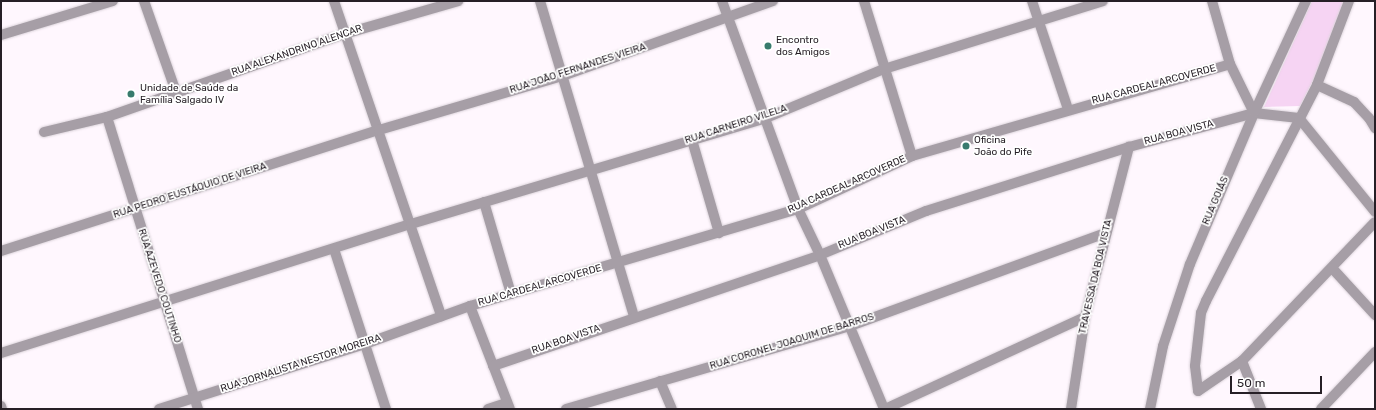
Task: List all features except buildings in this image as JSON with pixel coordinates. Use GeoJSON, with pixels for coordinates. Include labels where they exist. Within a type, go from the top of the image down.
{"type":"FeatureCollection","features":[{"type":"Feature","properties":{"kind":"street"},"geometry":{"type":"LineString","coordinates":[[1,35],[113,1]]}},
{"type":"Feature","properties":{"kind":"street"},"geometry":{"type":"LineString","coordinates":[[144,1],[176,92]]}},
{"type":"Feature","properties":{"kind":"street"},"geometry":{"type":"LineString","coordinates":[[334,1],[441,316]]}},
{"type":"Feature","properties":{"kind":"street","name":"RUA ALEXANDRINO ALENCAR"},"geometry":{"type":"LineString","coordinates":[[44,132],[107,117],[344,34],[458,1]]}},
{"type":"Feature","properties":{"kind":"street"},"geometry":{"type":"LineString","coordinates":[[540,1],[589,170],[634,316]]}},
{"type":"Feature","properties":{"kind":"street"},"geometry":{"type":"LineString","coordinates":[[722,1],[798,209],[820,255],[885,409],[1085,317]]}},
{"type":"Feature","properties":{"kind":"street","name":"RUA JOÃO FERNANDES VIEIRA"},"geometry":{"type":"LineString","coordinates":[[379,130],[562,76],[729,18],[773,1]]}},
{"type":"Feature","properties":{"kind":"street"},"geometry":{"type":"LineString","coordinates":[[864,1],[912,156]]}},
{"type":"Feature","properties":{"kind":"street"},"geometry":{"type":"LineString","coordinates":[[1032,1],[1068,109]]}},
{"type":"Feature","properties":{"kind":"street","name":"RUA CARNEIRO VILELA"},"geometry":{"type":"LineString","coordinates":[[1,353],[164,303],[411,224],[766,118],[884,69],[1102,1]]}},
{"type":"Feature","properties":{"kind":"street"},"geometry":{"type":"LineString","coordinates":[[1212,1],[1230,64],[1254,113],[1299,118],[1375,212]]}},
{"type":"Feature","properties":{"kind":"street","name":"RUA GOIÁS"},"geometry":{"type":"LineString","coordinates":[[1150,409],[1163,346],[1190,264],[1254,113],[1306,1]]}},
{"type":"Feature","properties":{"kind":"street"},"geometry":{"type":"LineString","coordinates":[[1349,1],[1317,85],[1201,313],[1195,366],[1198,391],[1242,361],[1375,222]]}},
{"type":"Feature","properties":{"kind":"street","name":"RUA CARDEAL ARCOVERDE"},"geometry":{"type":"LineString","coordinates":[[441,316],[470,306],[618,264],[798,209],[912,156],[1068,109],[1230,64]]}},
{"type":"Feature","properties":{"kind":"street"},"geometry":{"type":"LineString","coordinates":[[1317,85],[1354,102],[1375,128]]}},
{"type":"Feature","properties":{"kind":"street","name":"RUA BOA VISTA"},"geometry":{"type":"LineString","coordinates":[[493,366],[634,316],[820,255],[926,211],[1129,146],[1254,113]]}},
{"type":"Feature","properties":{"kind":"street","name":"RUA AZEVEDO COUTINHO"},"geometry":{"type":"LineString","coordinates":[[107,117],[134,209],[198,409]]}},
{"type":"Feature","properties":{"kind":"street","name":"RUA PEDRO EUSTÁQUIO DE VIEIRA"},"geometry":{"type":"LineString","coordinates":[[1,251],[379,130]]}},
{"type":"Feature","properties":{"kind":"street"},"geometry":{"type":"LineString","coordinates":[[692,140],[719,233]]}},
{"type":"Feature","properties":{"kind":"street","name":"TRAVESSA DA BOA VISTA"},"geometry":{"type":"LineString","coordinates":[[1072,409],[1085,317],[1129,146]]}},
{"type":"Feature","properties":{"kind":"street"},"geometry":{"type":"LineString","coordinates":[[484,202],[511,294]]}},
{"type":"Feature","properties":{"kind":"street","name":"RUA CORONEL JOAQUIM DE BARROS"},"geometry":{"type":"LineString","coordinates":[[566,409],[850,326],[1106,233]]}},
{"type":"Feature","properties":{"kind":"street"},"geometry":{"type":"LineString","coordinates":[[334,249],[386,409]]}},
{"type":"Feature","properties":{"kind":"street"},"geometry":{"type":"LineString","coordinates":[[1332,268],[1375,315]]}},
{"type":"Feature","properties":{"kind":"street"},"geometry":{"type":"LineString","coordinates":[[470,306],[508,406],[488,409]]}},
{"type":"Feature","properties":{"kind":"street","name":"RUA JORNALISTA NESTOR MOREIRA"},"geometry":{"type":"LineString","coordinates":[[159,409],[365,344],[441,316]]}},
{"type":"Feature","properties":{"kind":"street"},"geometry":{"type":"LineString","coordinates":[[1322,409],[1375,352]]}},
{"type":"Feature","properties":{"kind":"street"},"geometry":{"type":"LineString","coordinates":[[1242,361],[1261,409]]}},
{"type":"Feature","properties":{"kind":"street"},"geometry":{"type":"LineString","coordinates":[[660,381],[672,409]]}},
{"type":"Feature","properties":{"kind":"shaded area"},"geometry":{"type":"Polygon","coordinates":[[[1312,1],[1344,1],[1314,79],[1300,106],[1264,107],[1312,1]]]}},
{"type":"Feature","properties":{"kind":"place","name":"Encontro dos Amigos"},"geometry":{"type":"Point","coordinates":[768,46]}},
{"type":"Feature","properties":{"kind":"place","name":"Unidade de Saúde da Família Salgado IV"},"geometry":{"type":"Point","coordinates":[131,94]}},
{"type":"Feature","properties":{"kind":"place","name":"Oficina João do Pife"},"geometry":{"type":"Point","coordinates":[966,146]}}]}
